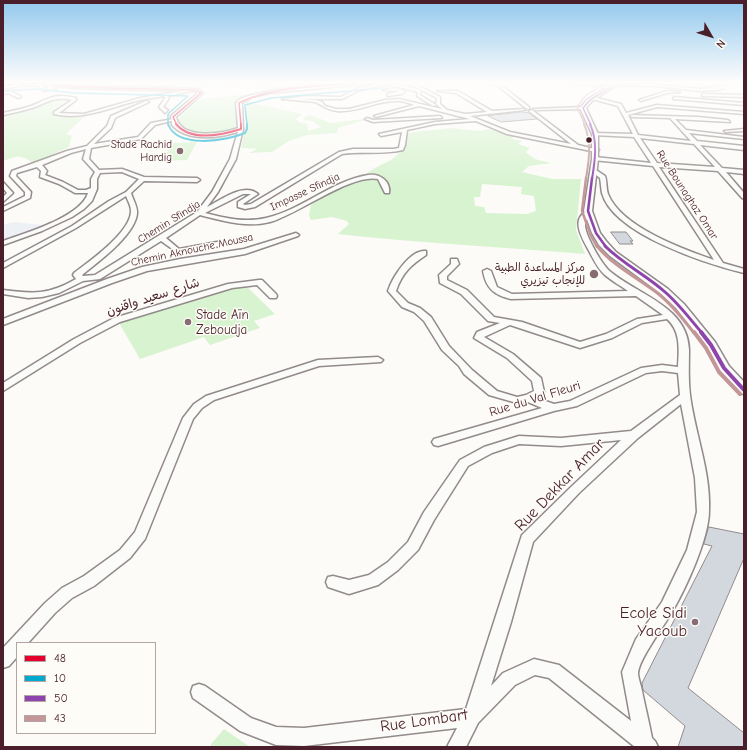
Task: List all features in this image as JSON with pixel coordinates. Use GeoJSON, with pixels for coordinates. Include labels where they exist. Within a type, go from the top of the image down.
{"type":"FeatureCollection","features":[{"type":"Feature","properties":{"kind":"main road"},"geometry":{"type":"LineString","coordinates":[[173,120],[173,125],[184,132],[222,135],[241,129],[240,117]]}},
{"type":"Feature","properties":{"kind":"main road"},"geometry":{"type":"LineString","coordinates":[[587,117],[595,134],[596,159],[588,213],[596,233],[606,248],[667,294],[680,306],[711,345],[724,368],[744,390]]}},
{"type":"Feature","properties":{"kind":"street"},"geometry":{"type":"LineString","coordinates":[[98,172],[86,159],[90,146],[109,127],[113,117]]}},
{"type":"Feature","properties":{"kind":"street"},"geometry":{"type":"LineString","coordinates":[[374,117],[367,119],[373,121],[434,117]]}},
{"type":"Feature","properties":{"kind":"street"},"geometry":{"type":"LineString","coordinates":[[468,117],[509,133],[596,149]]}},
{"type":"Feature","properties":{"kind":"street"},"geometry":{"type":"LineString","coordinates":[[541,117],[577,146]]}},
{"type":"Feature","properties":{"kind":"street","name":"Rue Bounaghaz Omar"},"geometry":{"type":"LineString","coordinates":[[625,117],[636,136],[721,265]]}},
{"type":"Feature","properties":{"kind":"street"},"geometry":{"type":"LineString","coordinates":[[656,117],[698,118],[728,121]]}},
{"type":"Feature","properties":{"kind":"street"},"geometry":{"type":"LineString","coordinates":[[672,118],[744,198]]}},
{"type":"Feature","properties":{"kind":"street"},"geometry":{"type":"LineString","coordinates":[[3,209],[28,197],[28,192],[13,176],[14,172],[90,146],[110,141],[139,138],[153,124],[173,120]]}},
{"type":"Feature","properties":{"kind":"street"},"geometry":{"type":"LineString","coordinates":[[381,135],[435,123],[475,120]]}},
{"type":"Feature","properties":{"kind":"street"},"geometry":{"type":"LineString","coordinates":[[199,213],[215,192],[234,158],[241,129]]}},
{"type":"Feature","properties":{"kind":"street","name":"Chemin Sfindja"},"geometry":{"type":"LineString","coordinates":[[128,193],[134,215],[130,224],[120,239],[77,275],[81,279],[97,277],[105,273],[199,213],[245,192],[252,192],[255,194],[240,203],[240,206],[253,206],[294,180],[343,152],[399,150],[403,145],[404,130]]}},
{"type":"Feature","properties":{"kind":"street"},"geometry":{"type":"LineString","coordinates":[[706,134],[744,130]]}},
{"type":"Feature","properties":{"kind":"street"},"geometry":{"type":"LineString","coordinates":[[683,131],[744,138]]}},
{"type":"Feature","properties":{"kind":"street"},"geometry":{"type":"LineString","coordinates":[[595,134],[636,136],[744,148]]}},
{"type":"Feature","properties":{"kind":"street"},"geometry":{"type":"LineString","coordinates":[[222,135],[239,137]]}},
{"type":"Feature","properties":{"kind":"street"},"geometry":{"type":"LineString","coordinates":[[596,159],[744,172]]}},
{"type":"Feature","properties":{"kind":"street"},"geometry":{"type":"LineString","coordinates":[[37,164],[42,166],[44,171],[42,176],[61,183],[77,192],[92,191]]}},
{"type":"Feature","properties":{"kind":"street"},"geometry":{"type":"LineString","coordinates":[[98,172],[113,170],[126,171],[134,173],[144,179],[197,180]]}},
{"type":"Feature","properties":{"kind":"street"},"geometry":{"type":"LineString","coordinates":[[594,171],[603,177],[603,184],[611,203],[619,214],[631,225],[684,252],[721,265],[744,271]]}},
{"type":"Feature","properties":{"kind":"street"},"geometry":{"type":"LineString","coordinates":[[3,243],[72,214],[88,202],[94,189],[94,179],[98,172]]}},
{"type":"Feature","properties":{"kind":"street","name":"Impasse Sfindja"},"geometry":{"type":"LineString","coordinates":[[199,213],[239,222],[270,220],[295,210],[336,187],[370,176],[379,178],[384,182],[387,192]]}},
{"type":"Feature","properties":{"kind":"street"},"geometry":{"type":"LineString","coordinates":[[3,266],[74,227],[111,202],[128,193],[144,179]]}},
{"type":"Feature","properties":{"kind":"street"},"geometry":{"type":"LineString","coordinates":[[3,184],[10,193],[3,200]]}},
{"type":"Feature","properties":{"kind":"street"},"geometry":{"type":"LineString","coordinates":[[588,213],[582,220],[582,232],[599,265],[609,275],[640,293],[670,316],[676,322],[681,333],[684,348],[683,370],[685,396],[701,478],[703,512],[694,550],[667,607],[642,646],[630,672],[647,745]]}},
{"type":"Feature","properties":{"kind":"street","name":"Chemin Aknouche Moussa"},"geometry":{"type":"LineString","coordinates":[[3,322],[145,270],[173,263],[240,252],[296,235]]}},
{"type":"Feature","properties":{"kind":"street"},"geometry":{"type":"LineString","coordinates":[[161,238],[178,251],[217,244]]}},
{"type":"Feature","properties":{"kind":"street"},"geometry":{"type":"LineString","coordinates":[[423,253],[404,266],[392,291],[405,305],[416,310],[428,319],[445,348],[480,383],[493,393],[507,398],[517,400],[529,398],[539,392],[537,380],[510,356],[479,338],[480,334],[508,323]]}},
{"type":"Feature","properties":{"kind":"street"},"geometry":{"type":"LineString","coordinates":[[454,261],[455,264],[443,275],[444,281],[464,292],[491,319],[519,324],[580,345],[609,336],[640,321],[670,316]]}},
{"type":"Feature","properties":{"kind":"street"},"geometry":{"type":"LineString","coordinates":[[721,265],[744,264]]}},
{"type":"Feature","properties":{"kind":"street"},"geometry":{"type":"LineString","coordinates":[[487,271],[489,283],[494,291],[511,297],[640,293]]}},
{"type":"Feature","properties":{"kind":"street"},"geometry":{"type":"LineString","coordinates":[[3,292],[28,296],[49,294],[68,287],[81,279]]}},
{"type":"Feature","properties":{"kind":"street","name":"شارع سعيد واقنون"},"geometry":{"type":"LineString","coordinates":[[3,388],[77,341],[117,320],[231,286],[259,282],[273,296]]}},
{"type":"Feature","properties":{"kind":"street"},"geometry":{"type":"LineString","coordinates":[[20,642],[50,608],[67,593],[89,581],[125,554],[140,535],[188,418],[198,406],[210,398],[318,363],[378,360]]}},
{"type":"Feature","properties":{"kind":"street","name":"Rue du Val Fleuri"},"geometry":{"type":"LineString","coordinates":[[438,442],[553,408],[573,404],[644,370],[662,368],[683,370]]}},
{"type":"Feature","properties":{"kind":"street","name":"Rue Dekkar Amar"},"geometry":{"type":"LineString","coordinates":[[472,717],[503,622],[527,539],[575,490],[634,436],[685,396]]}},
{"type":"Feature","properties":{"kind":"street"},"geometry":{"type":"LineString","coordinates":[[529,398],[553,408]]}},
{"type":"Feature","properties":{"kind":"street"},"geometry":{"type":"LineString","coordinates":[[333,582],[349,587],[373,580],[393,566],[413,546],[429,516],[464,463],[488,450],[519,440],[561,442],[634,436]]}},
{"type":"Feature","properties":{"kind":"street"},"geometry":{"type":"LineString","coordinates":[[3,660],[16,646]]}},
{"type":"Feature","properties":{"kind":"street","name":"Rue Lombart"},"geometry":{"type":"LineString","coordinates":[[200,692],[246,725],[276,736],[304,737],[472,717],[509,678],[534,667],[553,671],[647,745]]}},
{"type":"Feature","properties":{"kind":"street"},"geometry":{"type":"LineString","coordinates":[[456,747],[472,717]]}},
{"type":"Feature","properties":{"kind":"shaded area"},"geometry":{"type":"Polygon","coordinates":[[[14,222],[42,225],[6,239],[3,238],[3,225],[14,222]]]}},
{"type":"Feature","properties":{"kind":"green space"},"geometry":{"type":"Polygon","coordinates":[[[3,117],[84,117],[66,134],[72,136],[69,147],[53,154],[54,155],[33,163],[21,157],[3,161],[3,117]]]}},
{"type":"Feature","properties":{"kind":"green space"},"geometry":{"type":"Polygon","coordinates":[[[180,117],[236,117],[236,126],[231,131],[225,133],[210,134],[180,128],[176,121],[180,117]]]}},
{"type":"Feature","properties":{"kind":"green space"},"geometry":{"type":"Polygon","coordinates":[[[245,117],[299,117],[296,119],[299,122],[307,124],[308,131],[321,127],[312,121],[303,120],[305,117],[316,117],[330,123],[365,120],[338,128],[337,133],[307,135],[289,141],[272,152],[249,153],[257,149],[241,148],[246,123],[245,117]]]}},
{"type":"Feature","properties":{"kind":"green space"},"geometry":{"type":"Polygon","coordinates":[[[450,128],[480,131],[489,129],[514,136],[512,139],[522,141],[518,144],[530,148],[526,152],[532,157],[552,163],[529,166],[522,172],[552,179],[581,179],[576,230],[585,254],[338,234],[349,224],[347,221],[332,217],[311,220],[309,215],[311,205],[332,191],[362,177],[373,169],[391,160],[405,148],[407,141],[405,136],[406,133],[450,128]],[[482,184],[480,197],[474,197],[475,206],[484,207],[486,213],[527,214],[536,211],[534,196],[521,194],[522,187],[482,184]]]}},
{"type":"Feature","properties":{"kind":"green space","name":"Stade Rachid Hardig"},"geometry":{"type":"Polygon","coordinates":[[[197,142],[187,160],[161,161],[174,143],[197,142]]]}},
{"type":"Feature","properties":{"kind":"green space","name":"Stade Aïn Zeboudja"},"geometry":{"type":"Polygon","coordinates":[[[245,285],[275,314],[254,321],[260,328],[210,345],[204,337],[140,359],[119,323],[245,285]]]}},
{"type":"Feature","properties":{"kind":"green space"},"geometry":{"type":"Polygon","coordinates":[[[224,729],[250,747],[211,747],[211,744],[224,729]]]}},
{"type":"Feature","properties":{"kind":"building"},"geometry":{"type":"Polygon","coordinates":[[[490,117],[534,117],[537,119],[501,122],[490,117]]]}},
{"type":"Feature","properties":{"kind":"building"},"geometry":{"type":"Polygon","coordinates":[[[611,232],[626,232],[633,241],[630,241],[633,244],[620,244],[611,232]]]}},
{"type":"Feature","properties":{"kind":"building","name":"Ecole Sidi Yacoub"},"geometry":{"type":"Polygon","coordinates":[[[709,527],[744,534],[744,558],[688,688],[744,733],[744,747],[678,747],[685,726],[643,690],[642,683],[712,546],[704,544],[709,527]]]}},
{"type":"Feature","properties":{"kind":"transit line","name":"10"},"geometry":{"type":"LineString","coordinates":[[168,117],[167,125],[173,133],[183,138],[211,141],[225,139],[245,133],[247,129],[246,117]]}},
{"type":"Feature","properties":{"kind":"transit line","name":"48"},"geometry":{"type":"LineString","coordinates":[[173,117],[177,125],[183,131],[202,135],[223,134],[241,129],[240,117]]}},
{"type":"Feature","properties":{"kind":"transit line","name":"43"},"geometry":{"type":"LineString","coordinates":[[581,117],[589,135],[589,159],[582,211],[591,236],[597,247],[609,259],[660,296],[676,310],[706,348],[719,372],[740,394]]}},
{"type":"Feature","properties":{"kind":"transit line","name":"50"},"geometry":{"type":"LineString","coordinates":[[587,117],[595,134],[595,159],[588,211],[596,233],[602,243],[613,254],[664,291],[680,306],[711,345],[724,368],[744,390]]}},
{"type":"Feature","properties":{"kind":"place","name":"Stade Rachid Hardig"},"geometry":{"type":"Point","coordinates":[180,151]}},
{"type":"Feature","properties":{"kind":"place","name":"مركز المساعدة الطبية للإنجاب تيزيري"},"geometry":{"type":"Point","coordinates":[594,274]}},
{"type":"Feature","properties":{"kind":"place","name":"Stade Aïn Zeboudja"},"geometry":{"type":"Point","coordinates":[188,322]}},
{"type":"Feature","properties":{"kind":"place","name":"Ecole Sidi Yacoub"},"geometry":{"type":"Point","coordinates":[695,622]}}]}
